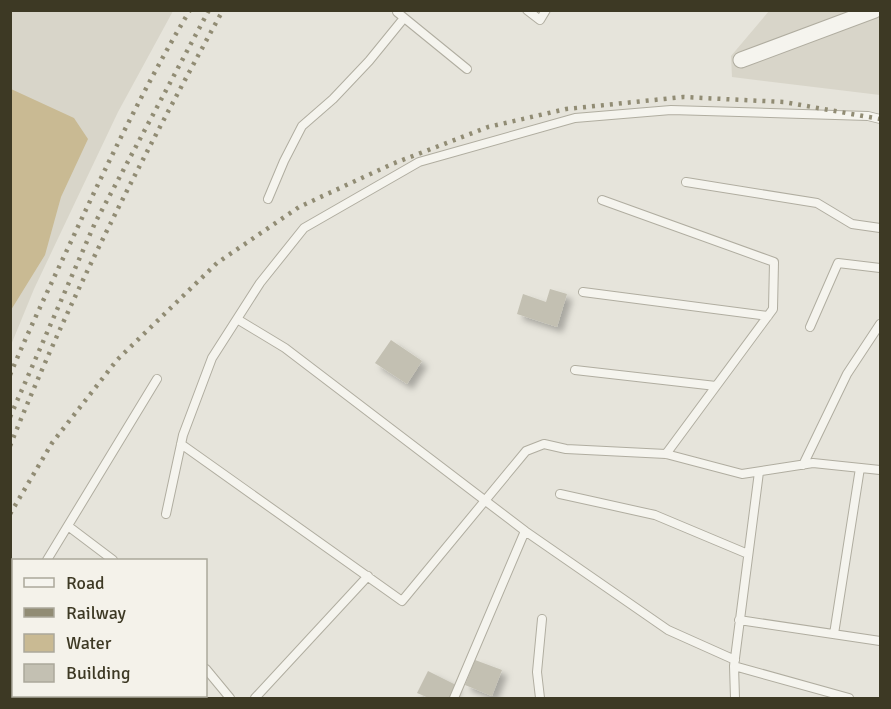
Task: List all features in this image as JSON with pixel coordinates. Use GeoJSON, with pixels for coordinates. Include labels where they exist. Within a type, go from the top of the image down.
{"type":"FeatureCollection","features":[{"type":"Feature","properties":{"kind":"street"},"geometry":{"type":"LineString","coordinates":[[741,60],[875,10]]}},
{"type":"Feature","properties":{"kind":"lane"},"geometry":{"type":"LineString","coordinates":[[397,10],[467,69]]}},
{"type":"Feature","properties":{"kind":"lane"},"geometry":{"type":"LineString","coordinates":[[527,10],[540,20],[546,10]]}},
{"type":"Feature","properties":{"kind":"lane"},"geometry":{"type":"LineString","coordinates":[[268,199],[302,126],[333,99],[369,61],[404,18]]}},
{"type":"Feature","properties":{"kind":"lane"},"geometry":{"type":"LineString","coordinates":[[166,514],[181,444],[212,358],[260,283],[304,228],[419,162],[575,118],[671,110],[868,116],[880,119]]}},
{"type":"Feature","properties":{"kind":"lane"},"geometry":{"type":"LineString","coordinates":[[686,182],[817,203],[852,224],[880,228]]}},
{"type":"Feature","properties":{"kind":"lane"},"geometry":{"type":"LineString","coordinates":[[602,200],[774,262],[773,309],[666,454]]}},
{"type":"Feature","properties":{"kind":"lane"},"geometry":{"type":"LineString","coordinates":[[810,327],[838,263],[880,268]]}},
{"type":"Feature","properties":{"kind":"lane"},"geometry":{"type":"LineString","coordinates":[[583,292],[768,316]]}},
{"type":"Feature","properties":{"kind":"lane"},"geometry":{"type":"LineString","coordinates":[[237,318],[285,348],[525,531],[668,630],[735,663],[849,699]]}},
{"type":"Feature","properties":{"kind":"lane"},"geometry":{"type":"LineString","coordinates":[[802,465],[847,374],[880,324]]}},
{"type":"Feature","properties":{"kind":"lane"},"geometry":{"type":"LineString","coordinates":[[575,370],[716,386]]}},
{"type":"Feature","properties":{"kind":"lane"},"geometry":{"type":"LineString","coordinates":[[48,559],[156,379]]}},
{"type":"Feature","properties":{"kind":"lane"},"geometry":{"type":"LineString","coordinates":[[181,444],[402,601],[526,451],[544,444],[566,449],[666,454],[741,474],[813,463],[880,470]]}},
{"type":"Feature","properties":{"kind":"lane"},"geometry":{"type":"LineString","coordinates":[[834,634],[860,468]]}},
{"type":"Feature","properties":{"kind":"lane"},"geometry":{"type":"LineString","coordinates":[[735,699],[735,663],[739,620],[759,472]]}},
{"type":"Feature","properties":{"kind":"lane"},"geometry":{"type":"LineString","coordinates":[[560,494],[655,515],[748,554]]}},
{"type":"Feature","properties":{"kind":"lane"},"geometry":{"type":"LineString","coordinates":[[68,526],[110,559]]}},
{"type":"Feature","properties":{"kind":"lane"},"geometry":{"type":"LineString","coordinates":[[454,699],[525,531]]}},
{"type":"Feature","properties":{"kind":"lane"},"geometry":{"type":"LineString","coordinates":[[255,699],[369,576]]}},
{"type":"Feature","properties":{"kind":"lane"},"geometry":{"type":"LineString","coordinates":[[540,699],[537,672],[542,619]]}},
{"type":"Feature","properties":{"kind":"lane"},"geometry":{"type":"LineString","coordinates":[[739,620],[880,641]]}},
{"type":"Feature","properties":{"kind":"lane"},"geometry":{"type":"LineString","coordinates":[[207,670],[230,699]]}},
{"type":"Feature","properties":{"kind":"shaded area"},"geometry":{"type":"Polygon","coordinates":[[[11,11],[173,11],[118,112],[34,289],[11,345],[11,11]]]}},
{"type":"Feature","properties":{"kind":"shaded area"},"geometry":{"type":"Polygon","coordinates":[[[769,11],[880,11],[880,95],[732,77],[731,56],[769,11]]]}},
{"type":"Feature","properties":{"kind":"water"},"geometry":{"type":"Polygon","coordinates":[[[11,89],[74,118],[88,139],[61,197],[45,255],[11,310],[11,89]]]}},
{"type":"Feature","properties":{"kind":"building"},"geometry":{"type":"Polygon","coordinates":[[[550,289],[567,294],[557,327],[517,314],[523,294],[546,302],[550,289]]]}},
{"type":"Feature","properties":{"kind":"building"},"geometry":{"type":"Polygon","coordinates":[[[391,340],[422,361],[407,384],[375,363],[391,340]]]}},
{"type":"Feature","properties":{"kind":"building"},"geometry":{"type":"Polygon","coordinates":[[[475,660],[502,670],[492,696],[465,685],[475,660]]]}},
{"type":"Feature","properties":{"kind":"building"},"geometry":{"type":"Polygon","coordinates":[[[428,671],[456,685],[450,698],[429,698],[417,693],[428,671]]]}},
{"type":"Feature","properties":{"kind":"railway"},"geometry":{"type":"LineString","coordinates":[[10,375],[115,148],[190,10]]}},
{"type":"Feature","properties":{"kind":"railway"},"geometry":{"type":"LineString","coordinates":[[10,417],[95,223],[209,10]]}},
{"type":"Feature","properties":{"kind":"railway"},"geometry":{"type":"LineString","coordinates":[[10,446],[83,280],[165,117],[223,10]]}},
{"type":"Feature","properties":{"kind":"railway"},"geometry":{"type":"LineString","coordinates":[[10,514],[52,443],[117,360],[217,263],[299,207],[392,164],[488,127],[566,109],[683,97],[784,102],[880,119]]}}]}
